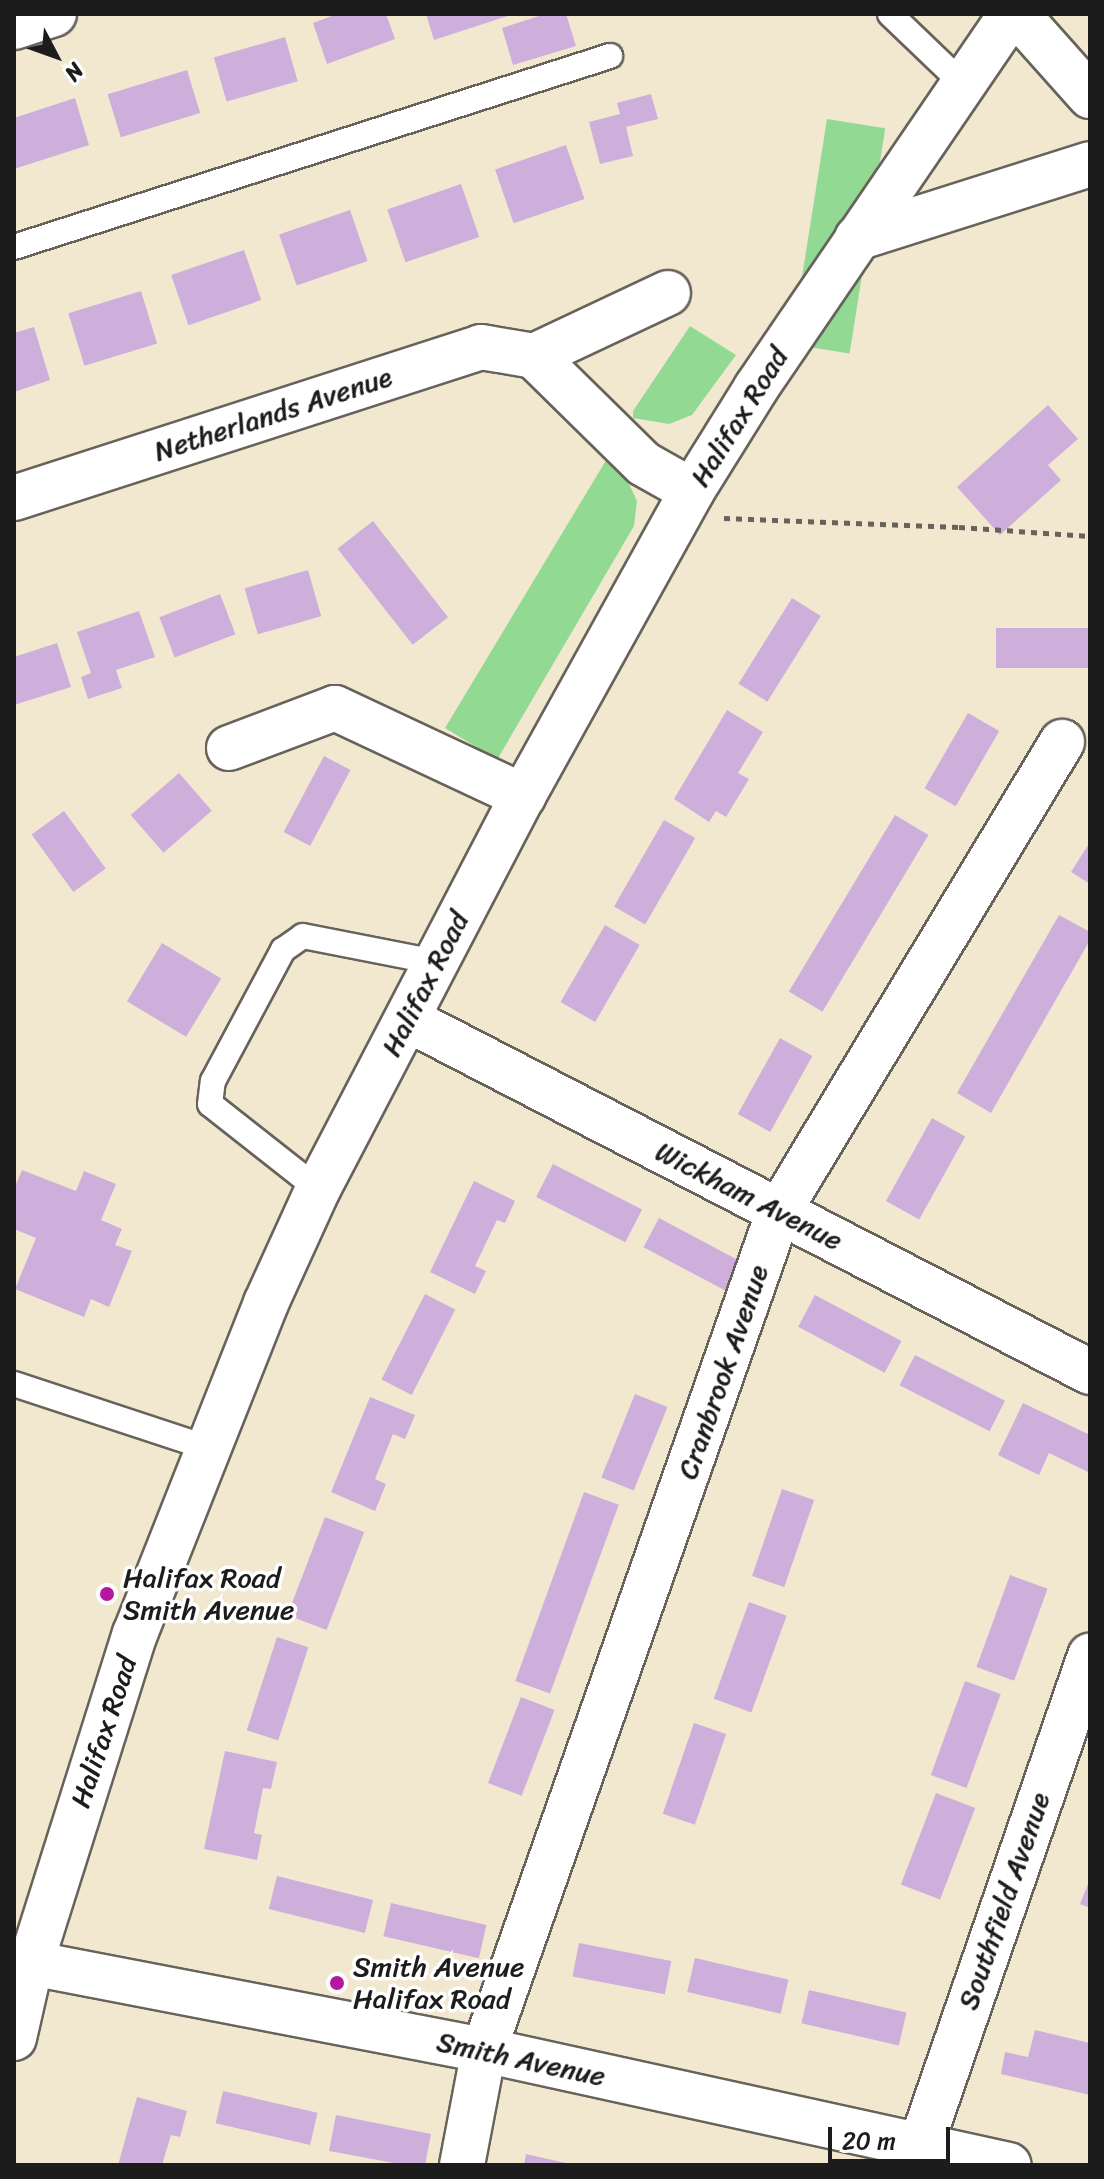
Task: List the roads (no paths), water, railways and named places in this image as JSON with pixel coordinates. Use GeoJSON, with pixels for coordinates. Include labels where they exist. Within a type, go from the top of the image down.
{"type":"FeatureCollection","features":[{"type":"Feature","properties":{"kind":"main road"},"geometry":{"type":"LineString","coordinates":[[14,27],[54,14]]}},
{"type":"Feature","properties":{"kind":"main road","name":"Halifax Road"},"geometry":{"type":"LineString","coordinates":[[14,2038],[31,1963],[135,1634],[266,1303],[318,1189],[523,796],[685,504],[756,388],[1011,14]]}},
{"type":"Feature","properties":{"kind":"main road"},"geometry":{"type":"LineString","coordinates":[[1017,14],[1090,96]]}},
{"type":"Feature","properties":{"kind":"main road"},"geometry":{"type":"LineString","coordinates":[[857,238],[1090,164]]}},
{"type":"Feature","properties":{"kind":"main road"},"geometry":{"type":"LineString","coordinates":[[668,293],[534,356],[685,504]]}},
{"type":"Feature","properties":{"kind":"main road","name":"Netherlands Avenue"},"geometry":{"type":"LineString","coordinates":[[14,498],[481,347],[534,356]]}},
{"type":"Feature","properties":{"kind":"main road"},"geometry":{"type":"LineString","coordinates":[[229,748],[335,708],[523,796]]}},
{"type":"Feature","properties":{"kind":"main road","name":"Cranbrook Avenue"},"geometry":{"type":"LineString","coordinates":[[462,2165],[484,2050],[779,1211],[1062,742]]}},
{"type":"Feature","properties":{"kind":"main road","name":"Wickham Avenue"},"geometry":{"type":"LineString","coordinates":[[407,1019],[1090,1372]]}},
{"type":"Feature","properties":{"kind":"main road","name":"Southfield Avenue"},"geometry":{"type":"LineString","coordinates":[[916,2155],[1090,1656]]}},
{"type":"Feature","properties":{"kind":"main road","name":"Smith Avenue"},"geometry":{"type":"LineString","coordinates":[[31,1963],[484,2050],[916,2155],[1009,2165]]}},
{"type":"Feature","properties":{"kind":"lane"},"geometry":{"type":"LineString","coordinates":[[890,14],[963,84]]}},
{"type":"Feature","properties":{"kind":"lane"},"geometry":{"type":"LineString","coordinates":[[14,247],[610,56]]}},
{"type":"Feature","properties":{"kind":"lane"},"geometry":{"type":"LineString","coordinates":[[318,1189],[210,1104],[213,1081],[283,950],[303,936],[436,962]]}},
{"type":"Feature","properties":{"kind":"lane"},"geometry":{"type":"LineString","coordinates":[[14,1384],[209,1448]]}},
{"type":"Feature","properties":{"kind":"place","name":"Halifax Road Smith Avenue"},"geometry":{"type":"Point","coordinates":[107,1594]}},
{"type":"Feature","properties":{"kind":"place","name":"Smith Avenue Halifax Road"},"geometry":{"type":"Point","coordinates":[337,1983]}}]}
